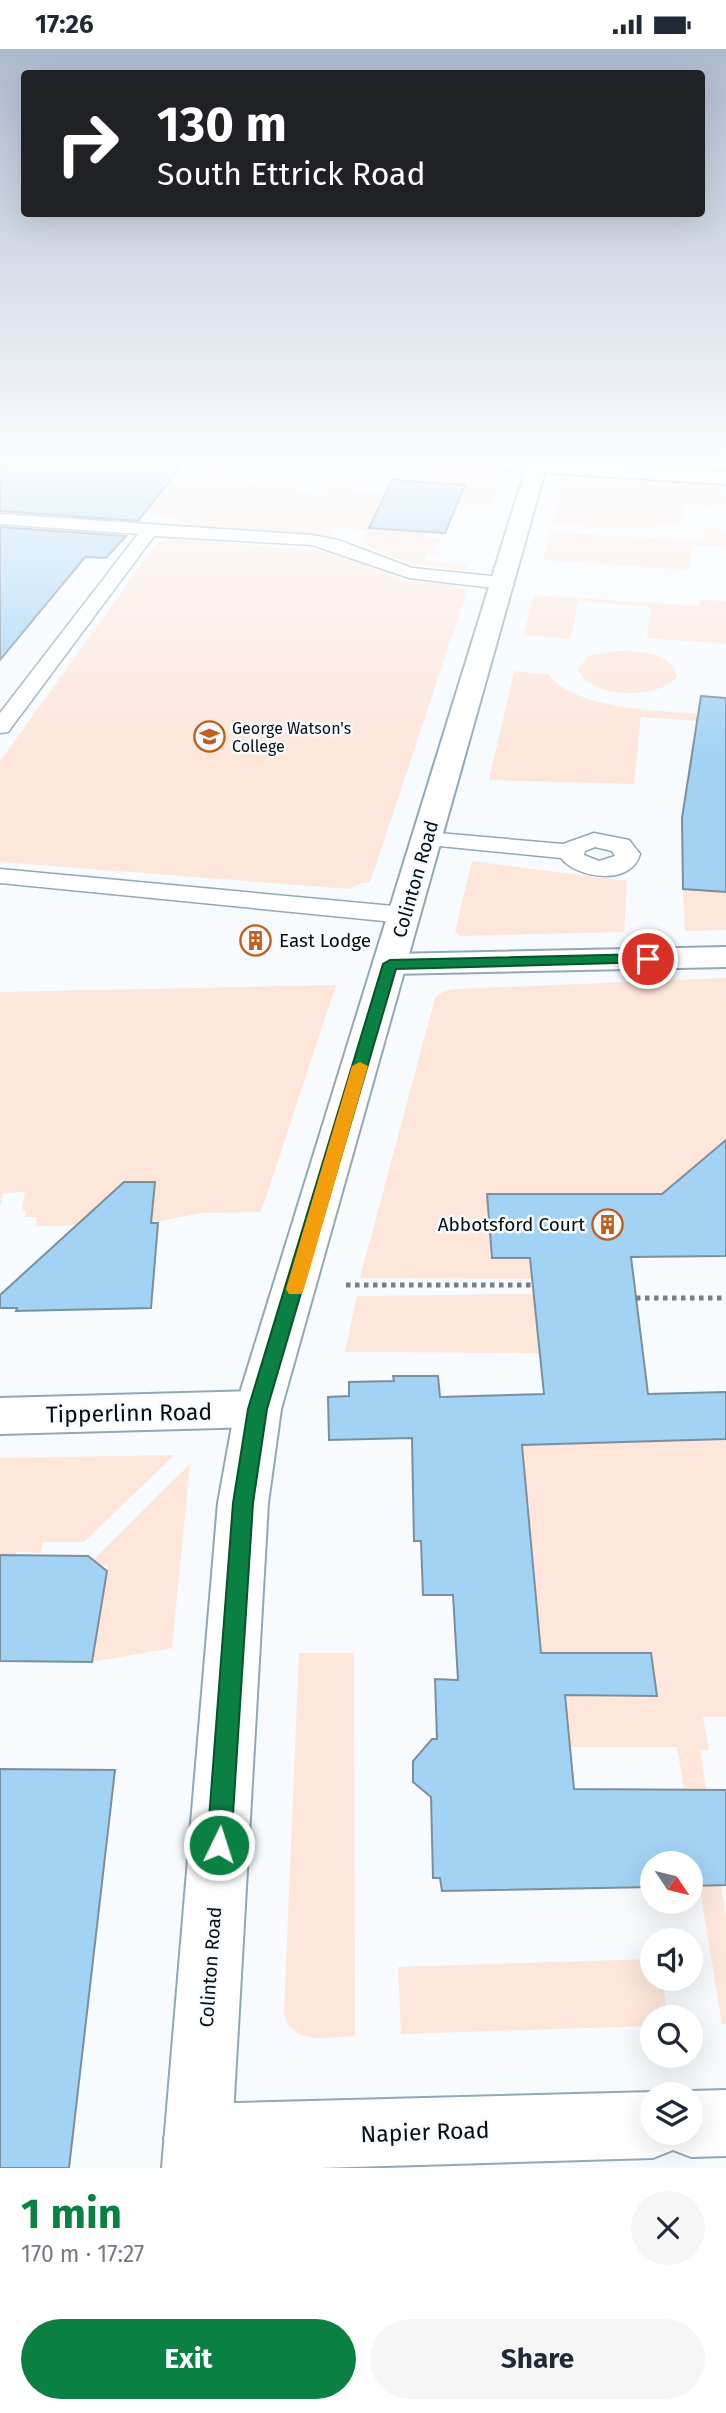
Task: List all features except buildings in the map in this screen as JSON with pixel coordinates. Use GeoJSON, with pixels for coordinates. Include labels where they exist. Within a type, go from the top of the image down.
{"type":"FeatureCollection","features":[{"type":"Feature","properties":{"kind":"street","name":"Colinton Road"},"geometry":{"type":"LineString","coordinates":[[197,2153],[243,1503],[258,1409],[427,839],[505,563]]}},
{"type":"Feature","properties":{"kind":"street"},"geometry":{"type":"LineString","coordinates":[[390,964],[726,957]]}},
{"type":"Feature","properties":{"kind":"street","name":"Tipperlinn Road"},"geometry":{"type":"LineString","coordinates":[[0,1416],[258,1409]]}},
{"type":"Feature","properties":{"kind":"street"},"geometry":{"type":"LineString","coordinates":[[703,2124],[726,2123]]}},
{"type":"Feature","properties":{"kind":"street","name":"Napier Road"},"geometry":{"type":"LineString","coordinates":[[197,2153],[640,2127]]}},
{"type":"Feature","properties":{"kind":"lane"},"geometry":{"type":"LineString","coordinates":[[0,727],[125,563]]}},
{"type":"Feature","properties":{"kind":"lane"},"geometry":{"type":"LineString","coordinates":[[382,563],[409,573],[501,583]]}},
{"type":"Feature","properties":{"kind":"lane"},"geometry":{"type":"LineString","coordinates":[[427,839],[572,852]]}},
{"type":"Feature","properties":{"kind":"lane"},"geometry":{"type":"LineString","coordinates":[[0,876],[404,915]]}},
{"type":"Feature","properties":{"kind":"path"},"geometry":{"type":"LineString","coordinates":[[296,1285],[532,1285]]}},
{"type":"Feature","properties":{"kind":"path"},"geometry":{"type":"LineString","coordinates":[[636,1298],[726,1298]]}},
{"type":"Feature","properties":{"kind":"shaded area","name":"George Watson's College"},"geometry":{"type":"Polygon","coordinates":[[[142,563],[361,563],[403,580],[457,586],[467,591],[370,882],[349,889],[0,862],[0,761],[142,563]]]}},
{"type":"Feature","properties":{"kind":"shaded area"},"geometry":{"type":"Polygon","coordinates":[[[414,563],[468,565],[464,570],[414,563]]]}},
{"type":"Feature","properties":{"kind":"shaded area"},"geometry":{"type":"Polygon","coordinates":[[[585,563],[690,563],[689,570],[585,563]]]}},
{"type":"Feature","properties":{"kind":"shaded area"},"geometry":{"type":"Polygon","coordinates":[[[534,595],[700,606],[701,600],[726,601],[726,644],[647,638],[651,607],[579,601],[570,639],[523,635],[534,595]]]}},
{"type":"Feature","properties":{"kind":"shaded area"},"geometry":{"type":"Polygon","coordinates":[[[615,651],[642,652],[661,657],[674,668],[677,677],[655,690],[624,693],[595,686],[585,679],[578,669],[588,656],[615,651]]]}},
{"type":"Feature","properties":{"kind":"shaded area"},"geometry":{"type":"Polygon","coordinates":[[[514,671],[549,674],[563,687],[582,697],[605,703],[657,711],[726,715],[726,723],[641,717],[634,784],[489,780],[514,671]]]}},
{"type":"Feature","properties":{"kind":"shaded area"},"geometry":{"type":"Polygon","coordinates":[[[472,861],[627,881],[624,932],[460,936],[455,932],[472,861]]]}},
{"type":"Feature","properties":{"kind":"shaded area"},"geometry":{"type":"Polygon","coordinates":[[[683,889],[726,892],[726,930],[685,931],[683,889]]]}},
{"type":"Feature","properties":{"kind":"shaded area"},"geometry":{"type":"Polygon","coordinates":[[[726,978],[726,1140],[662,1194],[487,1194],[492,1258],[530,1258],[532,1279],[360,1278],[435,998],[444,991],[456,989],[726,978]]]}},
{"type":"Feature","properties":{"kind":"shaded area"},"geometry":{"type":"Polygon","coordinates":[[[336,985],[261,1212],[201,1213],[151,1223],[154,1190],[145,1182],[124,1182],[114,1191],[110,1225],[36,1226],[37,1217],[25,1217],[26,1211],[22,1211],[25,1192],[3,1193],[0,1208],[0,992],[336,985]]]}},
{"type":"Feature","properties":{"kind":"shaded area"},"geometry":{"type":"Polygon","coordinates":[[[533,1294],[539,1353],[345,1352],[357,1296],[533,1294]]]}},
{"type":"Feature","properties":{"kind":"shaded area"},"geometry":{"type":"Polygon","coordinates":[[[726,1439],[726,1717],[703,1717],[709,1750],[700,1750],[726,1918],[726,2024],[722,2024],[704,1913],[704,1851],[694,1851],[677,1747],[570,1747],[565,1695],[657,1696],[651,1653],[541,1653],[527,1492],[499,1445],[726,1439]]]}},
{"type":"Feature","properties":{"kind":"shaded area"},"geometry":{"type":"Polygon","coordinates":[[[174,1455],[84,1542],[43,1542],[41,1553],[16,1552],[14,1563],[0,1563],[0,1458],[174,1455]]]}},
{"type":"Feature","properties":{"kind":"shaded area"},"geometry":{"type":"Polygon","coordinates":[[[190,1464],[172,1648],[92,1662],[108,1566],[98,1565],[93,1560],[190,1464]]]}},
{"type":"Feature","properties":{"kind":"shaded area"},"geometry":{"type":"Polygon","coordinates":[[[299,1653],[354,1653],[355,2036],[312,2038],[295,2031],[288,2024],[284,2013],[299,1653]]]}},
{"type":"Feature","properties":{"kind":"shaded area"},"geometry":{"type":"Polygon","coordinates":[[[640,1959],[640,1991],[664,1991],[666,2005],[640,2005],[640,2026],[401,2034],[398,1967],[640,1959]]]}},
{"type":"Feature","properties":{"kind":"slow traffic"},"geometry":{"type":"LineString","coordinates":[[295,1289],[360,1066]]}},
{"type":"Feature","properties":{"kind":"place","name":"George Watson's College"},"geometry":{"type":"Point","coordinates":[209,737]}},
{"type":"Feature","properties":{"kind":"place","name":"East Lodge"},"geometry":{"type":"Point","coordinates":[256,940]}},
{"type":"Feature","properties":{"kind":"place","name":"Abbotsford Court"},"geometry":{"type":"Point","coordinates":[608,1224]}},
{"type":"Feature","properties":{"kind":"route"},"geometry":{"type":"LineString","coordinates":[[219,1845],[243,1503],[258,1409],[390,964],[648,959]]}}]}
